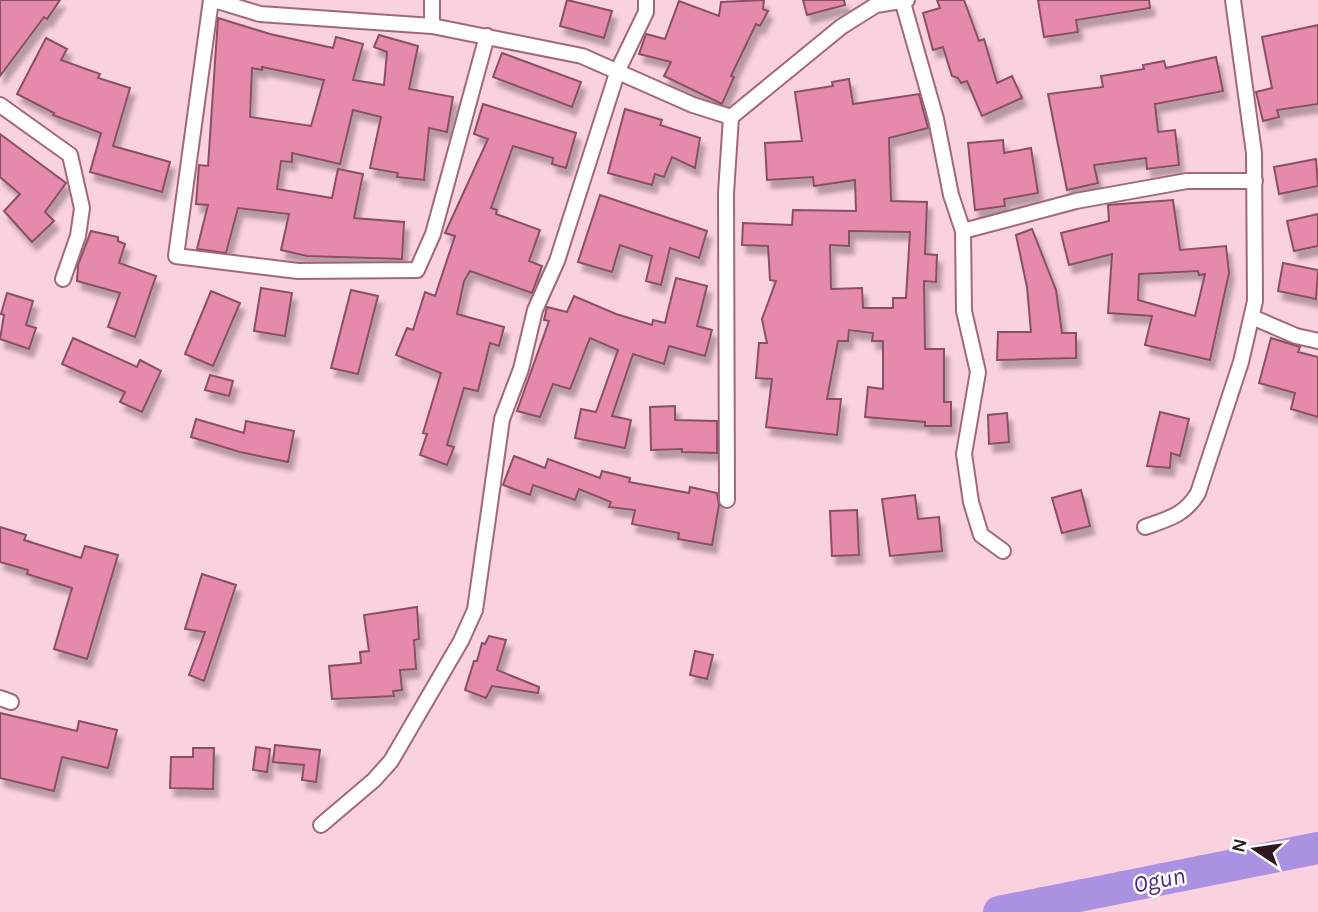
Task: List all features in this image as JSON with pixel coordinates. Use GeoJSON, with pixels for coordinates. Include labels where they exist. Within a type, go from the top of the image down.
{"type":"FeatureCollection","features":[{"type":"Feature","properties":{"kind":"street"},"geometry":{"type":"LineString","coordinates":[[487,36],[433,234],[417,270],[298,271],[176,256],[213,0],[260,14],[432,26],[487,36],[582,56],[693,105],[731,117]]}},
{"type":"Feature","properties":{"kind":"street"},"geometry":{"type":"LineString","coordinates":[[432,0],[432,26]]}},
{"type":"Feature","properties":{"kind":"street"},"geometry":{"type":"LineString","coordinates":[[321,825],[374,780],[391,761],[461,641],[475,610],[502,419],[521,369],[535,310],[557,261],[618,70],[646,12],[646,0]]}},
{"type":"Feature","properties":{"kind":"street"},"geometry":{"type":"LineString","coordinates":[[1145,527],[1177,516],[1189,507],[1198,493],[1241,362],[1252,317],[1256,251],[1255,153],[1233,0]]}},
{"type":"Feature","properties":{"kind":"street"},"geometry":{"type":"LineString","coordinates":[[727,500],[726,193],[731,117],[841,26],[876,3],[905,1],[936,119],[951,195],[963,231],[964,311],[978,372],[964,454],[971,502],[981,535],[1003,551]]}},
{"type":"Feature","properties":{"kind":"street"},"geometry":{"type":"LineString","coordinates":[[0,105],[70,155],[82,208],[78,236],[63,279]]}},
{"type":"Feature","properties":{"kind":"street"},"geometry":{"type":"LineString","coordinates":[[963,231],[1076,201],[1187,181],[1255,180]]}},
{"type":"Feature","properties":{"kind":"street"},"geometry":{"type":"LineString","coordinates":[[1252,317],[1296,336],[1318,341]]}},
{"type":"Feature","properties":{"kind":"building"},"geometry":{"type":"Polygon","coordinates":[[[0,0],[60,0],[0,76],[0,0]]]}},
{"type":"Feature","properties":{"kind":"building"},"geometry":{"type":"Polygon","coordinates":[[[567,0],[612,11],[604,38],[560,26],[567,0]]]}},
{"type":"Feature","properties":{"kind":"building"},"geometry":{"type":"Polygon","coordinates":[[[764,0],[763,9],[768,11],[760,26],[756,24],[731,76],[734,77],[722,104],[664,76],[671,62],[639,54],[646,34],[665,39],[679,1],[719,16],[721,2],[764,0]]]}},
{"type":"Feature","properties":{"kind":"building"},"geometry":{"type":"Polygon","coordinates":[[[803,0],[844,0],[845,5],[807,15],[803,0]]]}},
{"type":"Feature","properties":{"kind":"building"},"geometry":{"type":"Polygon","coordinates":[[[937,0],[964,0],[979,41],[984,39],[997,83],[1012,76],[1022,98],[982,116],[967,81],[961,83],[958,78],[952,76],[943,47],[933,50],[923,13],[940,8],[937,0]]]}},
{"type":"Feature","properties":{"kind":"building"},"geometry":{"type":"Polygon","coordinates":[[[1038,0],[1149,0],[1150,8],[1076,20],[1078,32],[1044,37],[1038,0]]]}},
{"type":"Feature","properties":{"kind":"building"},"geometry":{"type":"Polygon","coordinates":[[[218,18],[270,34],[333,48],[336,37],[363,44],[353,80],[384,85],[387,52],[374,47],[379,35],[418,46],[409,89],[453,97],[447,132],[429,128],[424,180],[397,177],[398,173],[370,168],[381,117],[353,110],[340,164],[292,153],[292,162],[281,161],[277,189],[332,198],[338,169],[363,174],[354,218],[404,222],[402,259],[307,256],[281,250],[289,214],[238,208],[226,253],[197,249],[208,205],[196,204],[199,165],[208,166],[218,18]],[[262,67],[262,70],[252,68],[250,117],[311,126],[324,80],[262,67]]]}},
{"type":"Feature","properties":{"kind":"building"},"geometry":{"type":"Polygon","coordinates":[[[1318,25],[1318,104],[1277,110],[1279,117],[1263,121],[1256,92],[1272,88],[1262,37],[1318,25]]]}},
{"type":"Feature","properties":{"kind":"building"},"geometry":{"type":"Polygon","coordinates":[[[46,38],[67,49],[61,60],[100,74],[98,78],[130,88],[113,146],[170,162],[162,192],[90,172],[101,133],[53,115],[54,113],[17,94],[46,38]]]}},
{"type":"Feature","properties":{"kind":"building"},"geometry":{"type":"Polygon","coordinates":[[[502,53],[581,82],[572,107],[493,77],[502,53]]]}},
{"type":"Feature","properties":{"kind":"building"},"geometry":{"type":"Polygon","coordinates":[[[1216,57],[1223,91],[1155,104],[1158,132],[1175,130],[1179,165],[1147,169],[1146,158],[1094,165],[1098,183],[1067,190],[1048,94],[1103,87],[1101,76],[1144,69],[1143,65],[1164,61],[1166,68],[1216,57]]]}},
{"type":"Feature","properties":{"kind":"building"},"geometry":{"type":"Polygon","coordinates":[[[849,79],[853,104],[919,94],[928,128],[889,138],[891,201],[927,202],[925,254],[937,255],[936,282],[924,281],[925,349],[944,349],[944,402],[951,402],[951,426],[925,426],[925,422],[865,417],[868,387],[883,389],[883,341],[872,341],[873,333],[849,330],[848,341],[838,341],[827,399],[841,399],[837,435],[766,427],[772,379],[756,378],[759,343],[767,343],[762,319],[776,281],[770,280],[768,246],[742,245],[743,223],[792,225],[793,210],[856,211],[855,180],[814,186],[813,177],[767,180],[765,143],[802,141],[795,92],[833,86],[832,82],[849,79]],[[849,231],[849,246],[830,245],[831,289],[862,288],[863,308],[893,308],[893,298],[906,298],[910,232],[849,231]]]}},
{"type":"Feature","properties":{"kind":"building"},"geometry":{"type":"Polygon","coordinates":[[[483,104],[576,133],[566,168],[552,164],[553,158],[513,146],[491,208],[497,210],[496,214],[540,230],[529,261],[542,266],[532,293],[470,271],[464,281],[457,314],[504,327],[499,346],[490,343],[478,391],[464,388],[447,445],[454,447],[447,465],[420,455],[427,434],[423,433],[441,373],[396,355],[407,328],[413,330],[425,292],[435,296],[455,236],[445,233],[488,139],[474,134],[483,104]]]}},
{"type":"Feature","properties":{"kind":"building"},"geometry":{"type":"Polygon","coordinates":[[[625,109],[662,120],[660,125],[700,138],[695,168],[672,157],[664,177],[655,174],[652,185],[608,173],[625,109]]]}},
{"type":"Feature","properties":{"kind":"building"},"geometry":{"type":"Polygon","coordinates":[[[0,134],[66,183],[45,212],[54,221],[32,242],[4,211],[20,194],[0,177],[0,134]]]}},
{"type":"Feature","properties":{"kind":"building"},"geometry":{"type":"Polygon","coordinates":[[[1003,140],[1004,153],[1031,148],[1038,193],[1004,199],[1005,206],[975,210],[968,143],[1003,140]]]}},
{"type":"Feature","properties":{"kind":"building"},"geometry":{"type":"Polygon","coordinates":[[[1316,159],[1318,186],[1279,194],[1274,167],[1316,159]]]}},
{"type":"Feature","properties":{"kind":"building"},"geometry":{"type":"Polygon","coordinates":[[[600,195],[707,231],[699,258],[670,248],[661,285],[646,281],[652,256],[620,245],[612,272],[578,262],[600,195]]]}},
{"type":"Feature","properties":{"kind":"building"},"geometry":{"type":"Polygon","coordinates":[[[1173,200],[1180,250],[1226,246],[1229,273],[1210,360],[1145,345],[1152,316],[1108,313],[1112,254],[1069,265],[1061,233],[1109,221],[1108,205],[1173,200]],[[1198,271],[1139,274],[1138,300],[1195,316],[1205,274],[1199,275],[1198,271]]]}},
{"type":"Feature","properties":{"kind":"building"},"geometry":{"type":"Polygon","coordinates":[[[1318,214],[1318,246],[1294,251],[1287,221],[1318,214]]]}},
{"type":"Feature","properties":{"kind":"building"},"geometry":{"type":"Polygon","coordinates":[[[1032,229],[1056,290],[1062,333],[1076,333],[1076,358],[997,360],[998,332],[1031,332],[1027,287],[1016,235],[1032,229]]]}},
{"type":"Feature","properties":{"kind":"building"},"geometry":{"type":"Polygon","coordinates":[[[91,231],[118,237],[118,241],[125,244],[119,263],[156,276],[135,337],[108,327],[120,293],[77,281],[78,265],[91,231]]]}},
{"type":"Feature","properties":{"kind":"building"},"geometry":{"type":"Polygon","coordinates":[[[1283,263],[1318,270],[1316,299],[1278,291],[1283,263]]]}},
{"type":"Feature","properties":{"kind":"building"},"geometry":{"type":"Polygon","coordinates":[[[676,278],[707,286],[697,326],[712,330],[705,356],[669,346],[664,364],[633,354],[612,416],[631,420],[625,448],[575,438],[581,409],[596,412],[618,350],[590,338],[570,389],[553,384],[540,417],[517,411],[549,321],[544,320],[547,307],[567,312],[574,296],[616,314],[652,325],[653,320],[665,323],[676,278]]]}},
{"type":"Feature","properties":{"kind":"building"},"geometry":{"type":"Polygon","coordinates":[[[261,288],[292,293],[285,336],[254,331],[261,288]]]}},
{"type":"Feature","properties":{"kind":"building"},"geometry":{"type":"Polygon","coordinates":[[[351,290],[378,296],[358,374],[331,368],[351,290]]]}},
{"type":"Feature","properties":{"kind":"building"},"geometry":{"type":"Polygon","coordinates":[[[211,291],[240,303],[213,366],[185,354],[211,291]]]}},
{"type":"Feature","properties":{"kind":"building"},"geometry":{"type":"Polygon","coordinates":[[[7,293],[33,301],[26,325],[36,328],[29,349],[0,339],[4,315],[1,314],[7,293]]]}},
{"type":"Feature","properties":{"kind":"building"},"geometry":{"type":"Polygon","coordinates":[[[73,338],[137,367],[140,360],[161,371],[142,412],[120,402],[125,392],[62,364],[73,338]]]}},
{"type":"Feature","properties":{"kind":"building"},"geometry":{"type":"Polygon","coordinates":[[[1271,338],[1300,347],[1298,352],[1318,357],[1318,417],[1291,409],[1295,393],[1259,383],[1271,338]]]}},
{"type":"Feature","properties":{"kind":"building"},"geometry":{"type":"Polygon","coordinates":[[[210,375],[233,381],[229,396],[205,390],[210,375]]]}},
{"type":"Feature","properties":{"kind":"building"},"geometry":{"type":"Polygon","coordinates":[[[675,406],[675,420],[717,421],[717,453],[682,452],[682,449],[651,450],[650,407],[675,406]]]}},
{"type":"Feature","properties":{"kind":"building"},"geometry":{"type":"Polygon","coordinates":[[[1160,412],[1189,419],[1180,456],[1171,453],[1170,468],[1147,466],[1160,412]]]}},
{"type":"Feature","properties":{"kind":"building"},"geometry":{"type":"Polygon","coordinates":[[[1007,413],[1009,442],[989,444],[988,415],[1007,413]]]}},
{"type":"Feature","properties":{"kind":"building"},"geometry":{"type":"Polygon","coordinates":[[[196,419],[244,433],[246,421],[294,431],[288,462],[240,452],[191,437],[196,419]]]}},
{"type":"Feature","properties":{"kind":"building"},"geometry":{"type":"Polygon","coordinates":[[[514,456],[545,468],[548,459],[600,478],[602,471],[630,478],[629,482],[689,493],[690,487],[717,493],[719,505],[712,545],[678,539],[679,533],[632,524],[635,510],[609,507],[611,502],[579,489],[575,500],[533,485],[530,495],[503,485],[514,456]]]}},
{"type":"Feature","properties":{"kind":"building"},"geometry":{"type":"Polygon","coordinates":[[[1081,490],[1090,526],[1062,533],[1052,498],[1081,490]]]}},
{"type":"Feature","properties":{"kind":"building"},"geometry":{"type":"Polygon","coordinates":[[[915,495],[918,519],[939,517],[942,551],[890,556],[882,499],[915,495]]]}},
{"type":"Feature","properties":{"kind":"building"},"geometry":{"type":"Polygon","coordinates":[[[857,510],[859,555],[832,556],[830,511],[857,510]]]}},
{"type":"Feature","properties":{"kind":"building"},"geometry":{"type":"Polygon","coordinates":[[[0,527],[26,535],[24,540],[81,558],[85,546],[118,555],[87,659],[54,649],[72,588],[27,574],[28,570],[0,562],[0,527]]]}},
{"type":"Feature","properties":{"kind":"building"},"geometry":{"type":"Polygon","coordinates":[[[202,574],[236,585],[204,681],[189,675],[205,632],[185,629],[202,574]]]}},
{"type":"Feature","properties":{"kind":"building"},"geometry":{"type":"Polygon","coordinates":[[[417,607],[419,639],[414,640],[416,669],[400,670],[402,690],[393,691],[394,696],[332,699],[329,666],[361,663],[360,652],[369,651],[364,615],[417,607]]]}},
{"type":"Feature","properties":{"kind":"building"},"geometry":{"type":"Polygon","coordinates":[[[489,636],[506,640],[497,670],[539,687],[538,693],[492,686],[486,698],[465,690],[482,643],[485,644],[489,636]]]}},
{"type":"Feature","properties":{"kind":"building"},"geometry":{"type":"Polygon","coordinates":[[[695,651],[713,655],[707,679],[690,675],[695,651]]]}},
{"type":"Feature","properties":{"kind":"building"},"geometry":{"type":"Polygon","coordinates":[[[0,713],[77,731],[79,721],[117,730],[108,768],[62,757],[54,791],[0,778],[0,713]]]}},
{"type":"Feature","properties":{"kind":"building"},"geometry":{"type":"Polygon","coordinates":[[[275,745],[320,750],[316,782],[302,780],[304,765],[273,762],[275,745]]]}},
{"type":"Feature","properties":{"kind":"building"},"geometry":{"type":"Polygon","coordinates":[[[256,747],[270,749],[267,772],[253,770],[256,747]]]}},
{"type":"Feature","properties":{"kind":"building"},"geometry":{"type":"Polygon","coordinates":[[[193,748],[214,748],[213,789],[170,788],[171,757],[193,757],[193,748]]]}},
{"type":"Feature","properties":{"kind":"waterway","name":"Ogun"},"geometry":{"type":"LineString","coordinates":[[999,912],[1318,848]]}}]}
